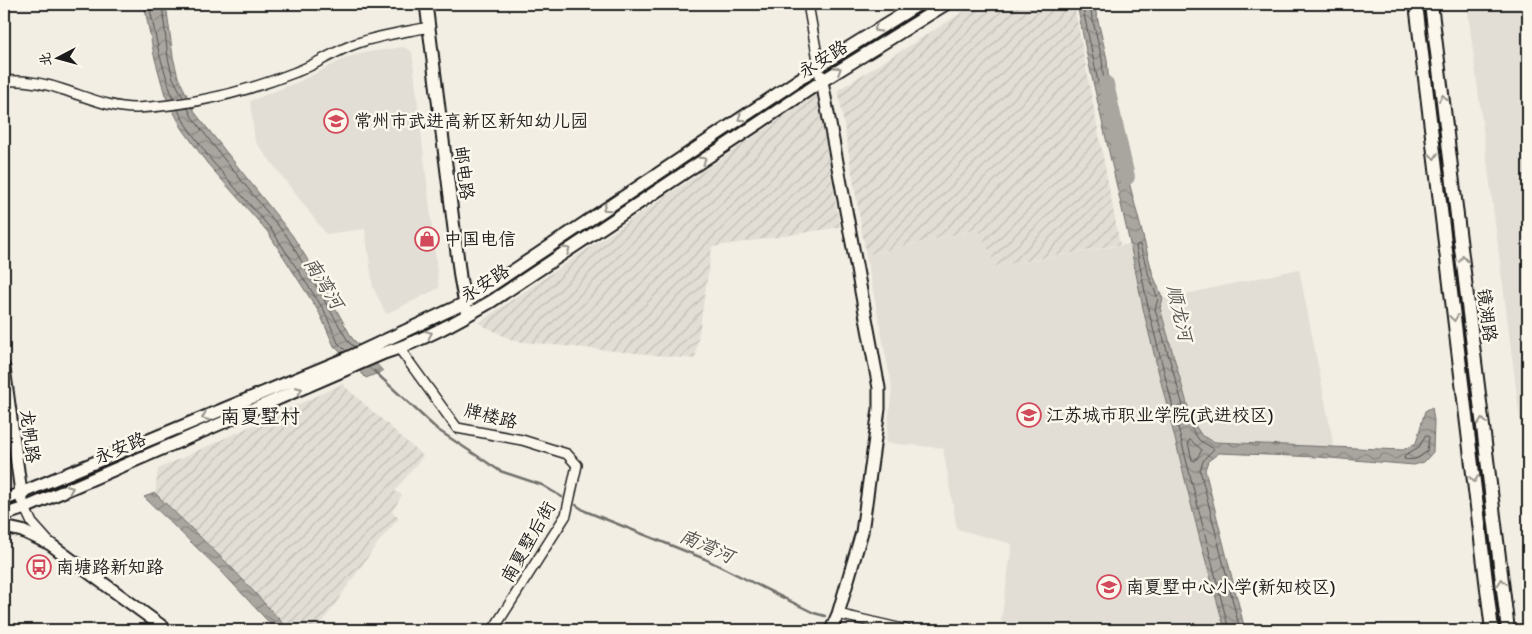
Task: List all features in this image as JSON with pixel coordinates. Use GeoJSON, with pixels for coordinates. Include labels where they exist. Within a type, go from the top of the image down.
{"type":"FeatureCollection","features":[{"type":"Feature","properties":{"kind":"main road","name":"镜湖路"},"geometry":{"type":"LineString","coordinates":[[1416,4],[1492,630]]}},
{"type":"Feature","properties":{"kind":"main road","name":"镜湖路"},"geometry":{"type":"LineString","coordinates":[[1431,4],[1508,630]]}},
{"type":"Feature","properties":{"kind":"street","name":"邮电路"},"geometry":{"type":"LineString","coordinates":[[426,4],[460,276],[468,316]]}},
{"type":"Feature","properties":{"kind":"street"},"geometry":{"type":"LineString","coordinates":[[808,4],[878,388],[879,409],[862,532],[838,614],[831,630]]}},
{"type":"Feature","properties":{"kind":"street","name":"永安路"},"geometry":{"type":"LineString","coordinates":[[4,516],[380,349],[465,303],[819,66],[919,4]]}},
{"type":"Feature","properties":{"kind":"street","name":"永安路"},"geometry":{"type":"LineString","coordinates":[[380,349],[399,348],[468,316],[822,81],[946,4]]}},
{"type":"Feature","properties":{"kind":"street"},"geometry":{"type":"LineString","coordinates":[[4,81],[32,82],[62,89],[101,102],[134,108],[169,105],[204,100],[254,87],[298,72],[356,43],[376,37],[429,27]]}},
{"type":"Feature","properties":{"kind":"street","name":"牌楼路"},"geometry":{"type":"LineString","coordinates":[[399,348],[457,428],[522,440],[567,454],[577,465]]}},
{"type":"Feature","properties":{"kind":"street","name":"永安路"},"geometry":{"type":"LineString","coordinates":[[4,500],[351,362]]}},
{"type":"Feature","properties":{"kind":"street","name":"龙帆路"},"geometry":{"type":"LineString","coordinates":[[4,368],[20,494],[25,508]]}},
{"type":"Feature","properties":{"kind":"street","name":"南夏墅后街"},"geometry":{"type":"LineString","coordinates":[[493,630],[566,516],[577,465]]}},
{"type":"Feature","properties":{"kind":"street"},"geometry":{"type":"LineString","coordinates":[[25,508],[32,522],[50,544]]}},
{"type":"Feature","properties":{"kind":"street"},"geometry":{"type":"LineString","coordinates":[[4,527],[22,531],[50,544],[167,630]]}},
{"type":"Feature","properties":{"kind":"street"},"geometry":{"type":"LineString","coordinates":[[838,614],[907,630]]}},
{"type":"Feature","properties":{"kind":"shaded area"},"geometry":{"type":"Polygon","coordinates":[[[976,4],[1054,4],[1057,9],[1074,5],[1120,245],[996,266],[979,229],[866,255],[838,90],[976,4]]]}},
{"type":"Feature","properties":{"kind":"shaded area"},"geometry":{"type":"Polygon","coordinates":[[[1467,4],[1528,4],[1528,482],[1467,4]]]}},
{"type":"Feature","properties":{"kind":"shaded area","name":"常州市武进高新区新知幼儿园"},"geometry":{"type":"Polygon","coordinates":[[[404,47],[412,52],[439,288],[386,314],[373,287],[365,229],[326,234],[255,141],[250,101],[300,81],[348,57],[404,47]]]}},
{"type":"Feature","properties":{"kind":"shaded area"},"geometry":{"type":"Polygon","coordinates":[[[817,94],[840,227],[712,247],[695,359],[514,341],[478,323],[817,94]]]}},
{"type":"Feature","properties":{"kind":"shaded area","name":"江苏城市职业学院(武进校区)"},"geometry":{"type":"Polygon","coordinates":[[[980,229],[996,266],[1130,244],[1144,313],[1200,540],[1225,630],[1007,630],[1001,621],[1012,544],[957,529],[943,448],[886,443],[892,387],[866,255],[980,229]]]}},
{"type":"Feature","properties":{"kind":"shaded area","name":"江苏城市职业学院(武进校区)"},"geometry":{"type":"Polygon","coordinates":[[[1299,269],[1334,447],[1215,442],[1202,436],[1192,421],[1160,308],[1163,299],[1299,269]]]}},
{"type":"Feature","properties":{"kind":"shaded area"},"geometry":{"type":"Polygon","coordinates":[[[342,384],[423,456],[395,491],[402,495],[392,512],[399,518],[377,544],[317,630],[289,630],[232,568],[155,493],[158,469],[342,384]]]}},
{"type":"Feature","properties":{"kind":"water"},"geometry":{"type":"Polygon","coordinates":[[[144,4],[166,4],[173,57],[178,77],[196,114],[292,235],[316,273],[352,338],[383,371],[366,378],[334,346],[319,312],[267,231],[207,163],[182,128],[165,95],[154,55],[144,4]]]}},
{"type":"Feature","properties":{"kind":"water"},"geometry":{"type":"Polygon","coordinates":[[[1077,4],[1094,4],[1107,59],[1111,112],[1153,275],[1163,299],[1160,308],[1192,421],[1202,436],[1215,442],[1403,450],[1416,443],[1425,411],[1432,407],[1434,421],[1433,452],[1424,462],[1414,465],[1318,457],[1219,453],[1208,461],[1205,470],[1245,630],[1225,630],[1200,540],[1144,313],[1077,4]]]}},
{"type":"Feature","properties":{"kind":"water"},"geometry":{"type":"Polygon","coordinates":[[[155,493],[232,568],[289,630],[276,630],[221,571],[144,497],[155,493]]]}},
{"type":"Feature","properties":{"kind":"waterway","name":"顺龙河"},"geometry":{"type":"LineString","coordinates":[[1106,84],[1127,177]]}},
{"type":"Feature","properties":{"kind":"waterway","name":"南湾河"},"geometry":{"type":"LineString","coordinates":[[374,371],[438,430],[500,471],[542,485],[562,497]]}},
{"type":"Feature","properties":{"kind":"waterway","name":"南湾河"},"geometry":{"type":"LineString","coordinates":[[576,505],[585,511],[705,559],[814,613],[825,616]]}},
{"type":"Feature","properties":{"kind":"waterway","name":"南湾河"},"geometry":{"type":"LineString","coordinates":[[838,627],[844,630]]}},
{"type":"Feature","properties":{"kind":"place","name":"常州市武进高新区新知幼儿园"},"geometry":{"type":"Point","coordinates":[336,121]}},
{"type":"Feature","properties":{"kind":"place","name":"中国电信"},"geometry":{"type":"Point","coordinates":[427,239]}},
{"type":"Feature","properties":{"kind":"place","name":"江苏城市职业学院(武进校区)"},"geometry":{"type":"Point","coordinates":[1029,415]}},
{"type":"Feature","properties":{"kind":"place","name":"南塘路新知路"},"geometry":{"type":"Point","coordinates":[39,567]}},
{"type":"Feature","properties":{"kind":"place","name":"南夏墅中心小学(新知校区)"},"geometry":{"type":"Point","coordinates":[1109,587]}},
{"type":"Feature","properties":{"kind":"district","name":"南夏墅村"},"geometry":{"type":"Point","coordinates":[260,416]}}]}
